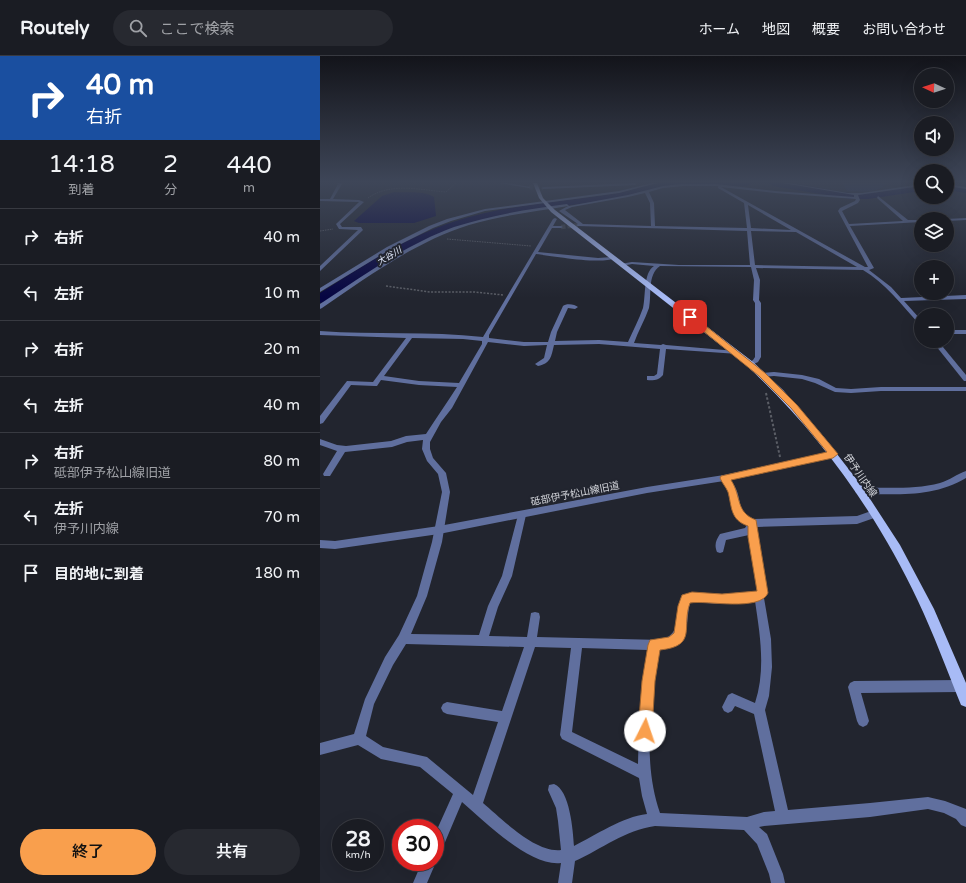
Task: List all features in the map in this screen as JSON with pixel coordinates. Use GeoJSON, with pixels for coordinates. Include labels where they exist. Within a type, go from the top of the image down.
{"type":"FeatureCollection","features":[{"type":"Feature","properties":{"kind":"main road","name":"伊予川内線"},"geometry":{"type":"LineString","coordinates":[[566,222],[750,364],[794,406],[833,454],[859,491],[909,572],[930,612],[966,700]]}},
{"type":"Feature","properties":{"kind":"street"},"geometry":{"type":"LineString","coordinates":[[320,268],[361,230],[339,227],[338,224],[339,222]]}},
{"type":"Feature","properties":{"kind":"street"},"geometry":{"type":"LineString","coordinates":[[320,290],[368,260],[431,227],[447,222]]}},
{"type":"Feature","properties":{"kind":"street"},"geometry":{"type":"LineString","coordinates":[[320,307],[390,259],[432,238],[478,222]]}},
{"type":"Feature","properties":{"kind":"street"},"geometry":{"type":"LineString","coordinates":[[359,739],[369,703],[389,661],[403,639],[422,596],[439,530],[446,492],[442,473],[430,459],[426,442],[438,420],[448,408],[462,385],[486,340],[486,335],[554,222]]}},
{"type":"Feature","properties":{"kind":"street"},"geometry":{"type":"LineString","coordinates":[[576,222],[580,225],[797,231]]}},
{"type":"Feature","properties":{"kind":"street"},"geometry":{"type":"LineString","coordinates":[[653,222],[653,227]]}},
{"type":"Feature","properties":{"kind":"street"},"geometry":{"type":"LineString","coordinates":[[747,222],[753,266],[758,285],[756,300],[758,303],[758,357],[756,361],[750,364]]}},
{"type":"Feature","properties":{"kind":"street"},"geometry":{"type":"LineString","coordinates":[[780,222],[865,269],[880,279],[914,315]]}},
{"type":"Feature","properties":{"kind":"street"},"geometry":{"type":"LineString","coordinates":[[622,265],[632,263],[659,265],[871,268],[846,222]]}},
{"type":"Feature","properties":{"kind":"street"},"geometry":{"type":"LineString","coordinates":[[848,225],[912,222]]}},
{"type":"Feature","properties":{"kind":"street"},"geometry":{"type":"LineString","coordinates":[[551,227],[561,227]]}},
{"type":"Feature","properties":{"kind":"street"},"geometry":{"type":"LineString","coordinates":[[536,253],[598,259],[612,258]]}},
{"type":"Feature","properties":{"kind":"street"},"geometry":{"type":"LineString","coordinates":[[630,344],[646,307],[648,285],[653,269],[659,265]]}},
{"type":"Feature","properties":{"kind":"street"},"geometry":{"type":"LineString","coordinates":[[901,300],[966,297]]}},
{"type":"Feature","properties":{"kind":"street"},"geometry":{"type":"LineString","coordinates":[[538,364],[543,363],[547,359],[554,332],[566,306],[575,307]]}},
{"type":"Feature","properties":{"kind":"street"},"geometry":{"type":"LineString","coordinates":[[954,332],[966,332]]}},
{"type":"Feature","properties":{"kind":"street"},"geometry":{"type":"LineString","coordinates":[[320,333],[463,337],[524,344],[599,342],[736,353]]}},
{"type":"Feature","properties":{"kind":"street"},"geometry":{"type":"LineString","coordinates":[[320,421],[349,383],[375,384],[410,336]]}},
{"type":"Feature","properties":{"kind":"street"},"geometry":{"type":"LineString","coordinates":[[649,378],[656,378],[660,375],[663,346]]}},
{"type":"Feature","properties":{"kind":"street"},"geometry":{"type":"LineString","coordinates":[[941,348],[966,379]]}},
{"type":"Feature","properties":{"kind":"street"},"geometry":{"type":"LineString","coordinates":[[762,374],[802,377],[816,381],[835,390],[851,391],[881,389],[966,388]]}},
{"type":"Feature","properties":{"kind":"street"},"geometry":{"type":"LineString","coordinates":[[380,378],[419,383],[462,385]]}},
{"type":"Feature","properties":{"kind":"street"},"geometry":{"type":"LineString","coordinates":[[320,442],[343,448],[392,444],[406,439],[428,437]]}},
{"type":"Feature","properties":{"kind":"street"},"geometry":{"type":"LineString","coordinates":[[327,474],[343,448]]}},
{"type":"Feature","properties":{"kind":"street","name":"砥部伊予松山線旧道"},"geometry":{"type":"LineString","coordinates":[[320,544],[335,545],[439,530],[647,490],[724,478],[833,454]]}},
{"type":"Feature","properties":{"kind":"street"},"geometry":{"type":"LineString","coordinates":[[859,491],[920,490],[955,482],[966,474]]}},
{"type":"Feature","properties":{"kind":"street"},"geometry":{"type":"LineString","coordinates":[[724,478],[732,490],[735,508],[740,516],[746,521],[753,523],[857,520],[874,514]]}},
{"type":"Feature","properties":{"kind":"street"},"geometry":{"type":"LineString","coordinates":[[482,641],[493,606],[507,576],[522,515]]}},
{"type":"Feature","properties":{"kind":"street"},"geometry":{"type":"LineString","coordinates":[[403,639],[654,645],[671,643],[678,637],[682,630],[683,606],[686,599],[692,597],[722,599],[759,596],[763,593],[753,537],[753,523]]}},
{"type":"Feature","properties":{"kind":"street"},"geometry":{"type":"LineString","coordinates":[[720,550],[720,541],[723,537],[748,531],[753,523]]}},
{"type":"Feature","properties":{"kind":"street"},"geometry":{"type":"LineString","coordinates":[[759,596],[766,637],[767,659],[766,685],[759,710],[783,818]]}},
{"type":"Feature","properties":{"kind":"street"},"geometry":{"type":"LineString","coordinates":[[476,806],[531,642],[535,617]]}},
{"type":"Feature","properties":{"kind":"street"},"geometry":{"type":"LineString","coordinates":[[577,643],[566,734],[645,774]]}},
{"type":"Feature","properties":{"kind":"street"},"geometry":{"type":"LineString","coordinates":[[654,645],[647,695],[645,731],[646,789],[654,819]]}},
{"type":"Feature","properties":{"kind":"street"},"geometry":{"type":"LineString","coordinates":[[863,721],[854,687],[960,686]]}},
{"type":"Feature","properties":{"kind":"street"},"geometry":{"type":"LineString","coordinates":[[728,707],[732,700],[759,710]]}},
{"type":"Feature","properties":{"kind":"street"},"geometry":{"type":"LineString","coordinates":[[447,708],[506,718]]}},
{"type":"Feature","properties":{"kind":"street"},"geometry":{"type":"LineString","coordinates":[[320,750],[359,739],[381,753],[423,761],[517,840],[539,853],[557,857],[572,855],[616,831],[642,821],[654,819],[747,824],[764,819],[870,810],[928,803],[945,807],[961,814],[966,820]]}},
{"type":"Feature","properties":{"kind":"street"},"geometry":{"type":"LineString","coordinates":[[554,790],[562,807],[568,869],[565,883]]}},
{"type":"Feature","properties":{"kind":"street"},"geometry":{"type":"LineString","coordinates":[[444,829],[460,793]]}},
{"type":"Feature","properties":{"kind":"street"},"geometry":{"type":"LineString","coordinates":[[747,824],[762,839],[778,883]]}},
{"type":"Feature","properties":{"kind":"street"},"geometry":{"type":"LineString","coordinates":[[420,883],[425,871]]}},
{"type":"Feature","properties":{"kind":"path"},"geometry":{"type":"LineString","coordinates":[[320,231],[339,227]]}},
{"type":"Feature","properties":{"kind":"path"},"geometry":{"type":"LineString","coordinates":[[432,238],[539,247]]}},
{"type":"Feature","properties":{"kind":"path"},"geometry":{"type":"LineString","coordinates":[[386,286],[430,292],[475,292],[510,296]]}},
{"type":"Feature","properties":{"kind":"path"},"geometry":{"type":"LineString","coordinates":[[762,374],[782,466]]}},
{"type":"Feature","properties":{"kind":"shaded area"},"geometry":{"type":"Polygon","coordinates":[[[355,222],[418,222],[414,223],[359,223],[355,222]]]}},
{"type":"Feature","properties":{"kind":"waterway","name":"大谷川"},"geometry":{"type":"LineString","coordinates":[[320,299],[392,254],[422,238],[464,222]]}},
{"type":"Feature","properties":{"kind":"tunnel"},"geometry":{"type":"LineString","coordinates":[[561,227],[578,225]]}},
{"type":"Feature","properties":{"kind":"route"},"geometry":{"type":"LineString","coordinates":[[645,731],[648,681],[654,645],[671,643],[678,637],[682,630],[683,606],[686,599],[692,597],[722,599],[759,596],[763,593],[753,537],[753,523],[746,521],[740,516],[735,508],[732,490],[724,478],[833,454],[794,406],[762,374],[690,317]]}}]}
